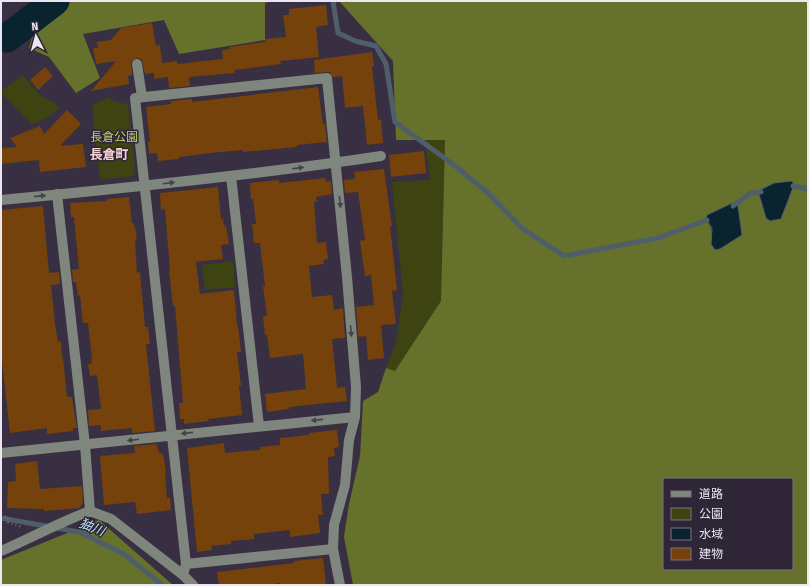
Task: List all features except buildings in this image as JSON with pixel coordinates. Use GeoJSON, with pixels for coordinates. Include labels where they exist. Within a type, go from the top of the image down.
{"type":"FeatureCollection","features":[{"type":"Feature","properties":{"kind":"street"},"geometry":{"type":"LineString","coordinates":[[137,64],[142,97]]}},
{"type":"Feature","properties":{"kind":"street"},"geometry":{"type":"LineString","coordinates":[[183,575],[186,564],[135,98],[327,78],[347,277],[356,387],[355,416],[349,440],[345,485],[334,525],[333,548],[340,585]]}},
{"type":"Feature","properties":{"kind":"street"},"geometry":{"type":"LineString","coordinates":[[1,200],[231,176],[381,156]]}},
{"type":"Feature","properties":{"kind":"street"},"geometry":{"type":"LineString","coordinates":[[231,176],[259,426]]}},
{"type":"Feature","properties":{"kind":"street"},"geometry":{"type":"LineString","coordinates":[[57,194],[85,445],[90,511]]}},
{"type":"Feature","properties":{"kind":"street"},"geometry":{"type":"LineString","coordinates":[[1,453],[355,416]]}},
{"type":"Feature","properties":{"kind":"street"},"geometry":{"type":"LineString","coordinates":[[1,551],[48,530],[70,518],[90,511],[111,519],[183,575],[193,585]]}},
{"type":"Feature","properties":{"kind":"street"},"geometry":{"type":"LineString","coordinates":[[186,564],[333,548]]}},
{"type":"Feature","properties":{"kind":"path"},"geometry":{"type":"LineString","coordinates":[[1,516],[8,517],[8,522]]}},
{"type":"Feature","properties":{"kind":"green space"},"geometry":{"type":"Polygon","coordinates":[[[67,1],[272,1],[265,3],[265,40],[179,54],[164,20],[83,34],[100,78],[76,93],[49,57],[29,48],[35,27],[67,1]]]}},
{"type":"Feature","properties":{"kind":"green space"},"geometry":{"type":"Polygon","coordinates":[[[339,1],[808,1],[808,585],[353,585],[344,537],[349,504],[360,456],[363,401],[378,392],[386,368],[395,371],[441,301],[445,140],[396,140],[393,61],[339,1]],[[706,219],[711,229],[711,241],[742,235],[706,219]]]}},
{"type":"Feature","properties":{"kind":"green space"},"geometry":{"type":"Polygon","coordinates":[[[23,75],[38,93],[60,107],[49,117],[32,124],[1,93],[1,91],[23,75]]]}},
{"type":"Feature","properties":{"kind":"green space","name":"長倉公園"},"geometry":{"type":"Polygon","coordinates":[[[108,97],[116,102],[128,104],[135,168],[133,176],[100,180],[92,106],[108,97]]]}},
{"type":"Feature","properties":{"kind":"green space"},"geometry":{"type":"Polygon","coordinates":[[[425,140],[445,140],[441,301],[395,372],[386,368],[396,342],[403,294],[392,182],[430,180],[425,140]]]}},
{"type":"Feature","properties":{"kind":"green space"},"geometry":{"type":"Polygon","coordinates":[[[233,261],[235,287],[205,290],[202,265],[233,261]]]}},
{"type":"Feature","properties":{"kind":"green space"},"geometry":{"type":"Polygon","coordinates":[[[99,520],[173,585],[1,585],[1,560],[99,520]]]}},
{"type":"Feature","properties":{"kind":"water"},"geometry":{"type":"Polygon","coordinates":[[[792,181],[794,185],[781,219],[770,221],[766,218],[758,191],[774,183],[792,181]]]}},
{"type":"Feature","properties":{"kind":"water"},"geometry":{"type":"Polygon","coordinates":[[[732,203],[738,206],[742,235],[720,249],[715,250],[711,244],[712,228],[706,219],[707,215],[732,203]]]}},
{"type":"Feature","properties":{"kind":"waterway"},"geometry":{"type":"LineString","coordinates":[[1,37],[7,38],[55,1]]}},
{"type":"Feature","properties":{"kind":"waterway"},"geometry":{"type":"LineString","coordinates":[[333,1],[338,33],[355,41],[376,46],[386,64],[395,122],[454,165],[487,192],[523,229],[564,256],[658,238],[707,220]]}},
{"type":"Feature","properties":{"kind":"waterway"},"geometry":{"type":"LineString","coordinates":[[793,186],[808,189]]}},
{"type":"Feature","properties":{"kind":"waterway"},"geometry":{"type":"LineString","coordinates":[[733,206],[751,193],[761,192]]}},
{"type":"Feature","properties":{"kind":"waterway","name":"㹨川"},"geometry":{"type":"LineString","coordinates":[[1,518],[79,532],[124,554],[162,585]]}},
{"type":"Feature","properties":{"kind":"district","name":"長倉町"},"geometry":{"type":"Point","coordinates":[109,154]}}]}
